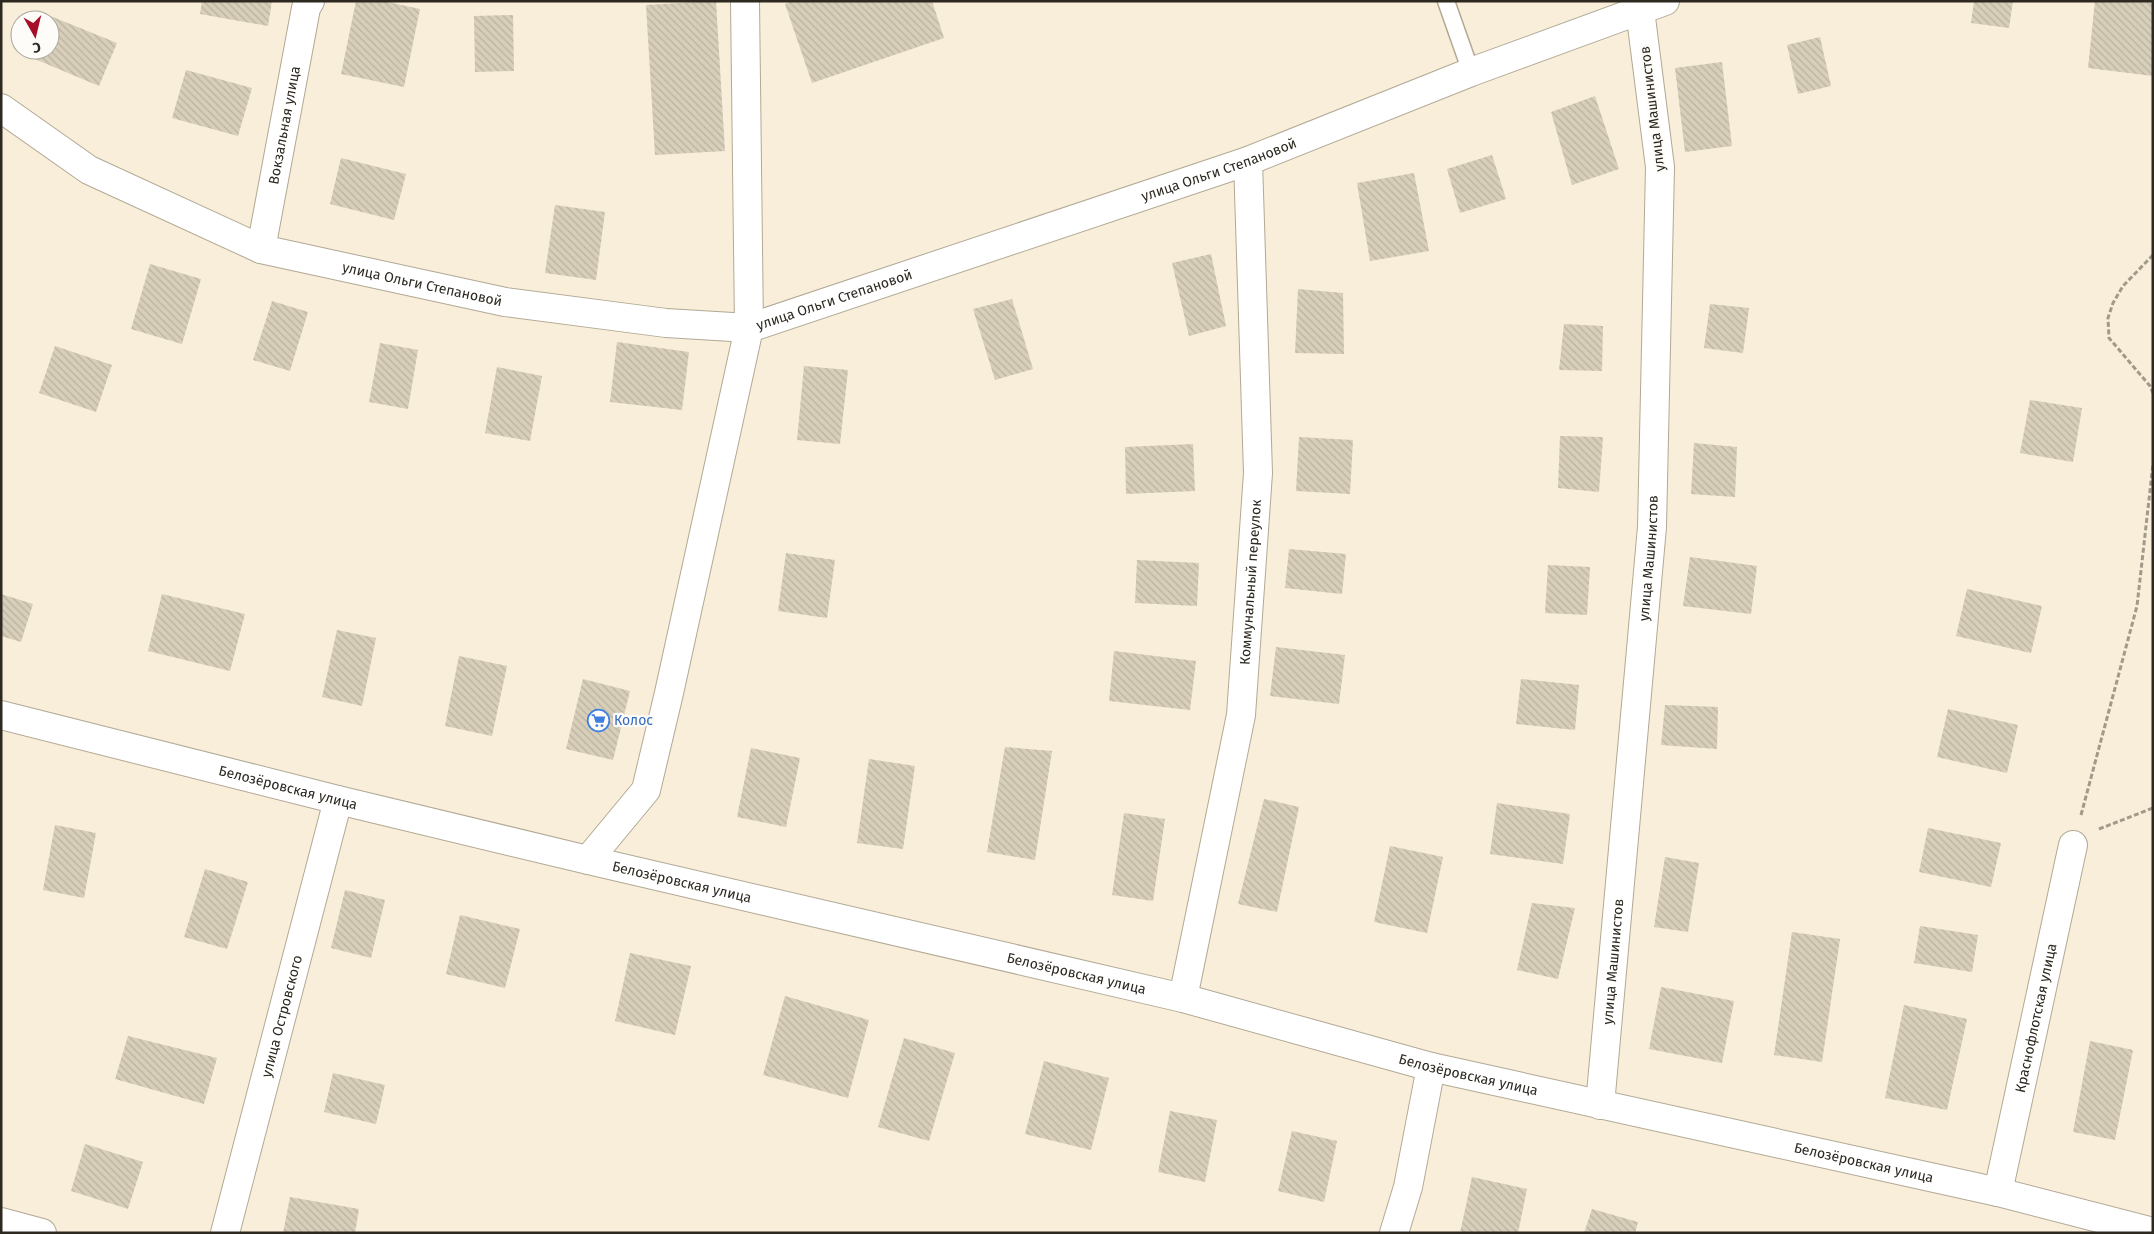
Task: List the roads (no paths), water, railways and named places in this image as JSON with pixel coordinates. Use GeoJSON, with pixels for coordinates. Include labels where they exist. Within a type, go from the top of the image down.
{"type":"FeatureCollection","features":[{"type":"Feature","properties":{"kind":"street","name":"Вокзальная улица"},"geometry":{"type":"LineString","coordinates":[[261,249],[306,8],[310,1]]}},
{"type":"Feature","properties":{"kind":"street"},"geometry":{"type":"LineString","coordinates":[[588,860],[646,790],[669,694],[749,328],[744,1]]}},
{"type":"Feature","properties":{"kind":"street","name":"улица Ольги Степановой"},"geometry":{"type":"LineString","coordinates":[[1,108],[89,170],[261,249],[506,302],[666,323],[749,328],[1248,161],[1471,72],[1653,6]]}},
{"type":"Feature","properties":{"kind":"street","name":"улица Машинистов"},"geometry":{"type":"LineString","coordinates":[[1600,1105],[1652,527],[1660,167],[1653,6]]}},
{"type":"Feature","properties":{"kind":"street","name":"Коммунальный переулок"},"geometry":{"type":"LineString","coordinates":[[1184,998],[1241,715],[1258,473],[1248,161]]}},
{"type":"Feature","properties":{"kind":"street","name":"Белозёровская улица"},"geometry":{"type":"LineString","coordinates":[[1,715],[338,800],[588,860],[1184,998],[1431,1067],[1998,1192],[2153,1232]]}},
{"type":"Feature","properties":{"kind":"street","name":"улица Островского"},"geometry":{"type":"LineString","coordinates":[[225,1233],[338,800]]}},
{"type":"Feature","properties":{"kind":"street","name":"Краснофлотская улица"},"geometry":{"type":"LineString","coordinates":[[1998,1192],[2073,845]]}},
{"type":"Feature","properties":{"kind":"street"},"geometry":{"type":"LineString","coordinates":[[1394,1233],[1408,1187],[1431,1067]]}},
{"type":"Feature","properties":{"kind":"street"},"geometry":{"type":"LineString","coordinates":[[1,1222],[42,1233]]}},
{"type":"Feature","properties":{"kind":"lane"},"geometry":{"type":"LineString","coordinates":[[1446,1],[1471,72]]}},
{"type":"Feature","properties":{"kind":"place","name":"Колос"},"geometry":{"type":"Point","coordinates":[598,720]}}]}
